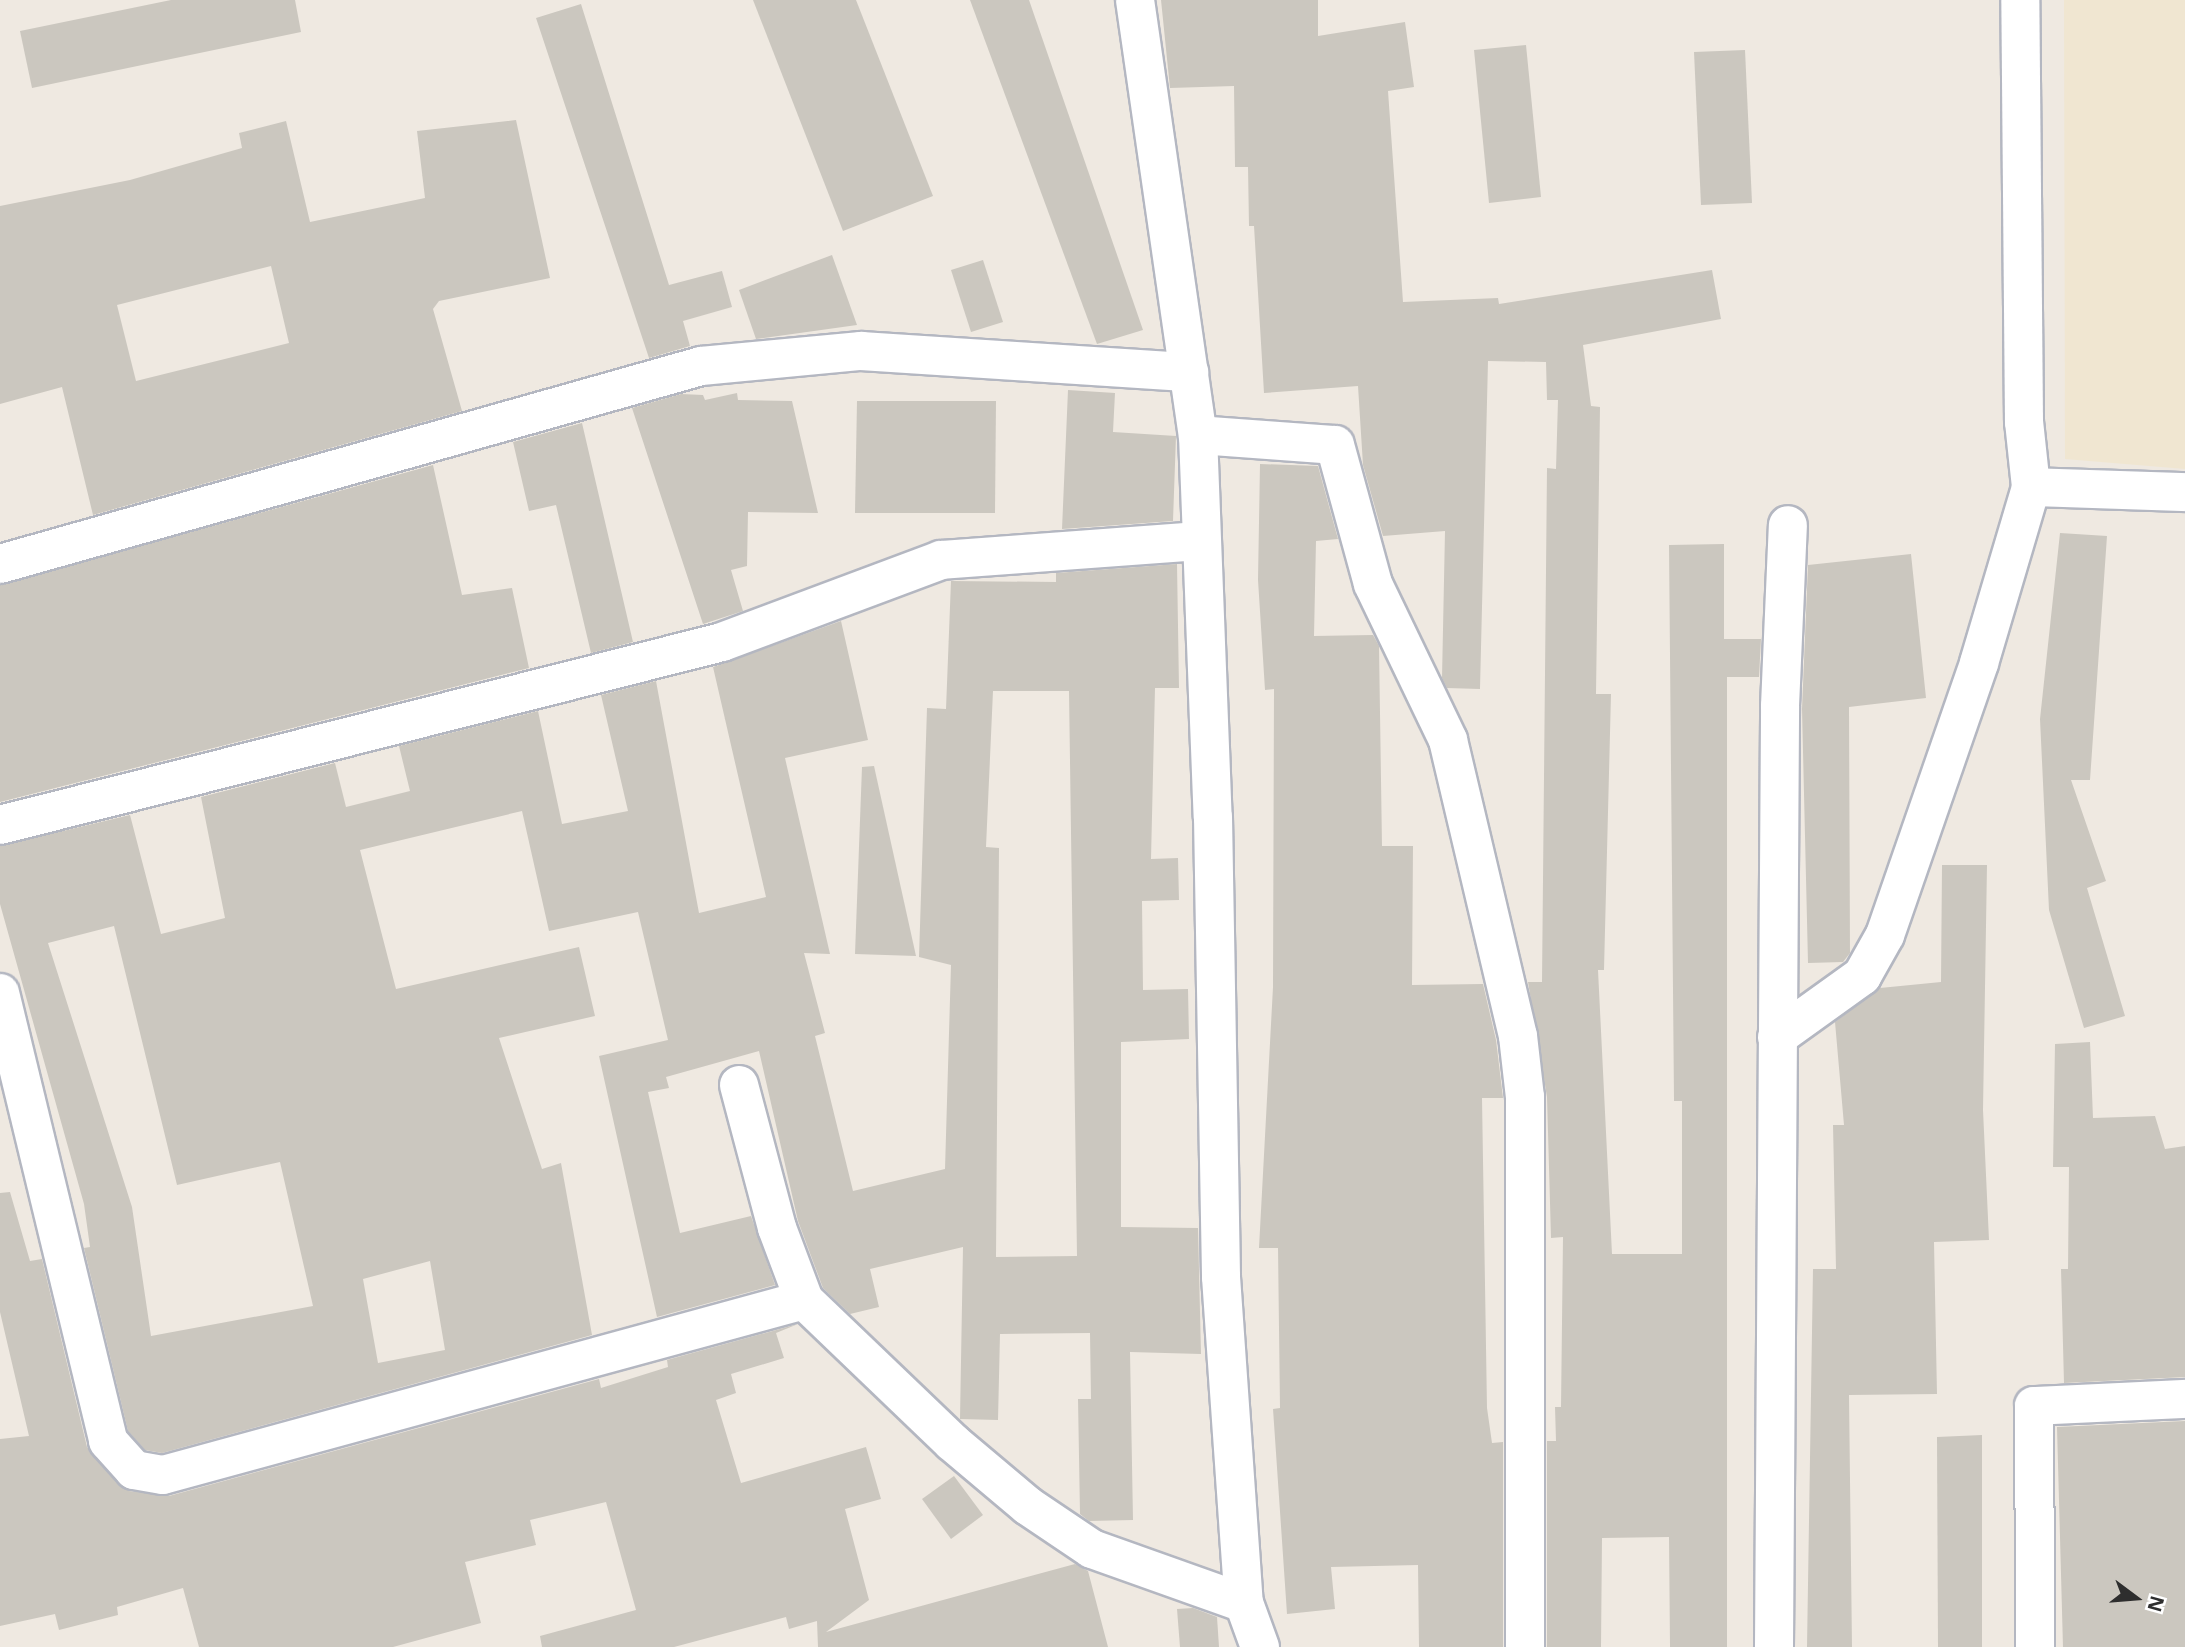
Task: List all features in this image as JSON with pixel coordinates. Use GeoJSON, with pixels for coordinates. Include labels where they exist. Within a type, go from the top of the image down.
{"type":"FeatureCollection","features":[{"type":"Feature","properties":{"kind":"street"},"geometry":{"type":"LineString","coordinates":[[1135,0],[1198,435],[1198,541],[1213,817],[1221,1276],[1244,1603],[1259,1647]]}},
{"type":"Feature","properties":{"kind":"street"},"geometry":{"type":"LineString","coordinates":[[1777,1037],[1862,976],[1885,935],[1979,663],[2031,487],[2025,422],[2020,0]]}},
{"type":"Feature","properties":{"kind":"street"},"geometry":{"type":"LineString","coordinates":[[0,564],[701,366],[861,351],[1189,372]]}},
{"type":"Feature","properties":{"kind":"street"},"geometry":{"type":"LineString","coordinates":[[1198,435],[1335,445],[1373,584],[1448,740],[1518,1036],[1525,1097],[1525,1647]]}},
{"type":"Feature","properties":{"kind":"street"},"geometry":{"type":"LineString","coordinates":[[2031,487],[2185,492]]}},
{"type":"Feature","properties":{"kind":"street"},"geometry":{"type":"LineString","coordinates":[[1774,1647],[1777,1037],[1788,525]]}},
{"type":"Feature","properties":{"kind":"street"},"geometry":{"type":"LineString","coordinates":[[0,825],[722,642],[941,561],[1198,541]]}},
{"type":"Feature","properties":{"kind":"street"},"geometry":{"type":"LineString","coordinates":[[0,993],[108,1441],[134,1470],[163,1475],[804,1300]]}},
{"type":"Feature","properties":{"kind":"street"},"geometry":{"type":"LineString","coordinates":[[739,1085],[777,1228],[804,1300],[952,1442],[1028,1506],[1092,1549],[1244,1603]]}},
{"type":"Feature","properties":{"kind":"street"},"geometry":{"type":"LineString","coordinates":[[2035,1647],[2034,1406],[2185,1399]]}},
{"type":"Feature","properties":{"kind":"shaded area"},"geometry":{"type":"Polygon","coordinates":[[[2064,0],[2185,0],[2185,469],[2065,459],[2064,0]]]}},
{"type":"Feature","properties":{"kind":"building"},"geometry":{"type":"Polygon","coordinates":[[[171,0],[295,0],[301,32],[32,88],[20,31],[171,0]]]}},
{"type":"Feature","properties":{"kind":"building"},"geometry":{"type":"Polygon","coordinates":[[[753,0],[856,0],[933,196],[843,231],[753,0]]]}},
{"type":"Feature","properties":{"kind":"building"},"geometry":{"type":"Polygon","coordinates":[[[970,0],[1029,0],[1143,330],[1097,344],[970,0]]]}},
{"type":"Feature","properties":{"kind":"building"},"geometry":{"type":"Polygon","coordinates":[[[1161,0],[1318,0],[1318,36],[1405,22],[1414,87],[1388,91],[1403,302],[1498,298],[1499,304],[1712,270],[1721,319],[1583,345],[1591,406],[1600,407],[1596,694],[1611,694],[1604,970],[1598,970],[1612,1254],[1682,1254],[1682,1101],[1674,1101],[1669,545],[1724,544],[1724,639],[1761,639],[1759,677],[1727,677],[1727,1647],[1670,1647],[1669,1537],[1602,1538],[1601,1647],[1547,1647],[1547,1441],[1556,1441],[1555,1407],[1561,1407],[1563,1237],[1551,1238],[1547,1097],[1528,982],[1542,982],[1547,468],[1556,469],[1558,400],[1547,400],[1546,362],[1488,361],[1480,689],[1447,688],[1442,678],[1445,531],[1383,536],[1363,465],[1358,386],[1264,393],[1254,226],[1249,226],[1248,167],[1235,167],[1234,86],[1170,88],[1161,0]]]}},
{"type":"Feature","properties":{"kind":"building"},"geometry":{"type":"Polygon","coordinates":[[[581,4],[669,285],[722,271],[732,307],[683,321],[690,346],[649,358],[536,18],[581,4]]]}},
{"type":"Feature","properties":{"kind":"building"},"geometry":{"type":"Polygon","coordinates":[[[1526,45],[1541,197],[1489,203],[1474,50],[1526,45]]]}},
{"type":"Feature","properties":{"kind":"building"},"geometry":{"type":"Polygon","coordinates":[[[1745,50],[1752,203],[1701,205],[1694,52],[1745,50]]]}},
{"type":"Feature","properties":{"kind":"building"},"geometry":{"type":"Polygon","coordinates":[[[516,120],[550,278],[439,301],[433,309],[462,411],[93,515],[62,387],[0,404],[0,206],[130,180],[242,148],[239,133],[286,121],[310,222],[425,198],[417,131],[516,120]],[[271,266],[117,305],[136,381],[289,343],[271,266]]]}},
{"type":"Feature","properties":{"kind":"building"},"geometry":{"type":"Polygon","coordinates":[[[832,255],[857,325],[756,339],[739,290],[832,255]]]}},
{"type":"Feature","properties":{"kind":"building"},"geometry":{"type":"Polygon","coordinates":[[[983,260],[1003,322],[971,332],[951,270],[983,260]]]}},
{"type":"Feature","properties":{"kind":"building"},"geometry":{"type":"Polygon","coordinates":[[[1068,390],[1115,393],[1113,432],[1176,436],[1173,521],[1062,529],[1068,390]]]}},
{"type":"Feature","properties":{"kind":"building"},"geometry":{"type":"Polygon","coordinates":[[[737,393],[738,400],[792,401],[818,513],[748,512],[747,566],[731,570],[743,611],[703,624],[632,408],[681,394],[703,395],[705,400],[737,393]]]}},
{"type":"Feature","properties":{"kind":"building"},"geometry":{"type":"Polygon","coordinates":[[[857,401],[996,401],[995,513],[855,513],[857,401]]]}},
{"type":"Feature","properties":{"kind":"building"},"geometry":{"type":"Polygon","coordinates":[[[582,423],[633,642],[591,653],[556,505],[529,511],[513,442],[582,423]]]}},
{"type":"Feature","properties":{"kind":"building"},"geometry":{"type":"Polygon","coordinates":[[[1260,464],[1318,466],[1338,539],[1316,541],[1314,636],[1373,635],[1379,646],[1382,846],[1413,846],[1412,985],[1483,984],[1496,1040],[1503,1098],[1482,1098],[1487,1408],[1492,1443],[1503,1442],[1503,1647],[1419,1647],[1418,1565],[1331,1567],[1335,1609],[1287,1614],[1273,1409],[1280,1408],[1278,1248],[1259,1248],[1273,987],[1274,689],[1265,690],[1258,580],[1260,464]]]}},
{"type":"Feature","properties":{"kind":"building"},"geometry":{"type":"Polygon","coordinates":[[[433,465],[462,595],[512,588],[529,668],[0,802],[0,585],[433,465]]]}},
{"type":"Feature","properties":{"kind":"building"},"geometry":{"type":"Polygon","coordinates":[[[2060,533],[2107,536],[2090,780],[2071,780],[2106,881],[2087,888],[2125,1016],[2084,1028],[2049,910],[2040,719],[2060,533]]]}},
{"type":"Feature","properties":{"kind":"building"},"geometry":{"type":"Polygon","coordinates":[[[1911,554],[1926,698],[1849,707],[1850,953],[1843,962],[1808,963],[1802,709],[1808,565],[1911,554]]]}},
{"type":"Feature","properties":{"kind":"building"},"geometry":{"type":"Polygon","coordinates":[[[1177,564],[1179,688],[1155,688],[1151,859],[1178,858],[1179,900],[1142,901],[1143,990],[1188,989],[1189,1039],[1121,1042],[1121,1227],[1198,1228],[1201,1354],[1130,1352],[1133,1520],[1089,1521],[1080,1514],[1078,1399],[1091,1399],[1090,1333],[1000,1334],[998,1420],[960,1419],[963,1247],[870,1269],[879,1307],[850,1314],[823,1288],[798,1221],[759,1051],[666,1077],[669,1088],[648,1092],[680,1233],[751,1216],[775,1285],[657,1317],[599,1056],[668,1040],[638,912],[549,931],[522,811],[360,850],[396,989],[579,947],[595,1016],[499,1038],[542,1169],[561,1163],[592,1335],[162,1453],[145,1450],[128,1431],[84,1248],[90,1247],[84,1204],[0,904],[0,846],[130,815],[161,934],[225,918],[201,797],[335,763],[346,807],[410,791],[399,746],[538,711],[562,824],[628,811],[601,695],[656,681],[699,913],[766,897],[713,667],[841,621],[868,740],[785,758],[830,954],[804,953],[825,1033],[815,1036],[853,1191],[945,1169],[951,965],[919,957],[927,708],[946,709],[951,581],[1056,582],[1056,573],[1177,564]],[[993,691],[986,847],[999,848],[996,1257],[1077,1256],[1069,691],[993,691]],[[114,926],[48,943],[132,1207],[151,1336],[313,1306],[280,1162],[177,1185],[114,926]],[[430,1261],[363,1279],[378,1363],[445,1350],[430,1261]]]}},
{"type":"Feature","properties":{"kind":"building"},"geometry":{"type":"Polygon","coordinates":[[[874,766],[916,956],[855,954],[862,767],[874,766]]]}},
{"type":"Feature","properties":{"kind":"building"},"geometry":{"type":"Polygon","coordinates":[[[1942,865],[1987,865],[1983,1110],[1989,1240],[1934,1242],[1937,1394],[1849,1395],[1852,1647],[1807,1647],[1813,1269],[1836,1269],[1833,1125],[1844,1125],[1835,1022],[1880,988],[1941,982],[1942,865]]]}},
{"type":"Feature","properties":{"kind":"building"},"geometry":{"type":"Polygon","coordinates":[[[2090,1042],[2093,1118],[2155,1116],[2165,1149],[2185,1146],[2185,1377],[2064,1383],[2061,1269],[2068,1269],[2069,1167],[2053,1167],[2055,1044],[2090,1042]]]}},
{"type":"Feature","properties":{"kind":"building"},"geometry":{"type":"Polygon","coordinates":[[[10,1192],[30,1261],[42,1259],[87,1447],[129,1491],[169,1496],[599,1379],[601,1388],[668,1367],[667,1360],[798,1324],[776,1333],[784,1358],[731,1374],[736,1393],[716,1400],[741,1483],[866,1447],[881,1499],[845,1509],[869,1600],[826,1632],[1075,1564],[1088,1571],[1108,1647],[818,1647],[817,1621],[789,1629],[786,1617],[674,1647],[542,1647],[540,1636],[636,1610],[606,1502],[530,1520],[536,1545],[465,1562],[481,1623],[393,1647],[199,1647],[183,1588],[117,1607],[118,1615],[59,1630],[55,1614],[0,1626],[0,1439],[29,1436],[0,1312],[0,1193],[10,1192]]]}},
{"type":"Feature","properties":{"kind":"building"},"geometry":{"type":"Polygon","coordinates":[[[2185,1421],[2185,1647],[2063,1647],[2057,1427],[2185,1421]]]}},
{"type":"Feature","properties":{"kind":"building"},"geometry":{"type":"Polygon","coordinates":[[[1982,1435],[1982,1647],[1938,1647],[1937,1437],[1982,1435]]]}},
{"type":"Feature","properties":{"kind":"building"},"geometry":{"type":"Polygon","coordinates":[[[954,1476],[983,1515],[951,1539],[922,1499],[954,1476]]]}},
{"type":"Feature","properties":{"kind":"building"},"geometry":{"type":"Polygon","coordinates":[[[1193,1608],[1217,1617],[1219,1647],[1180,1647],[1177,1609],[1193,1608]]]}}]}
